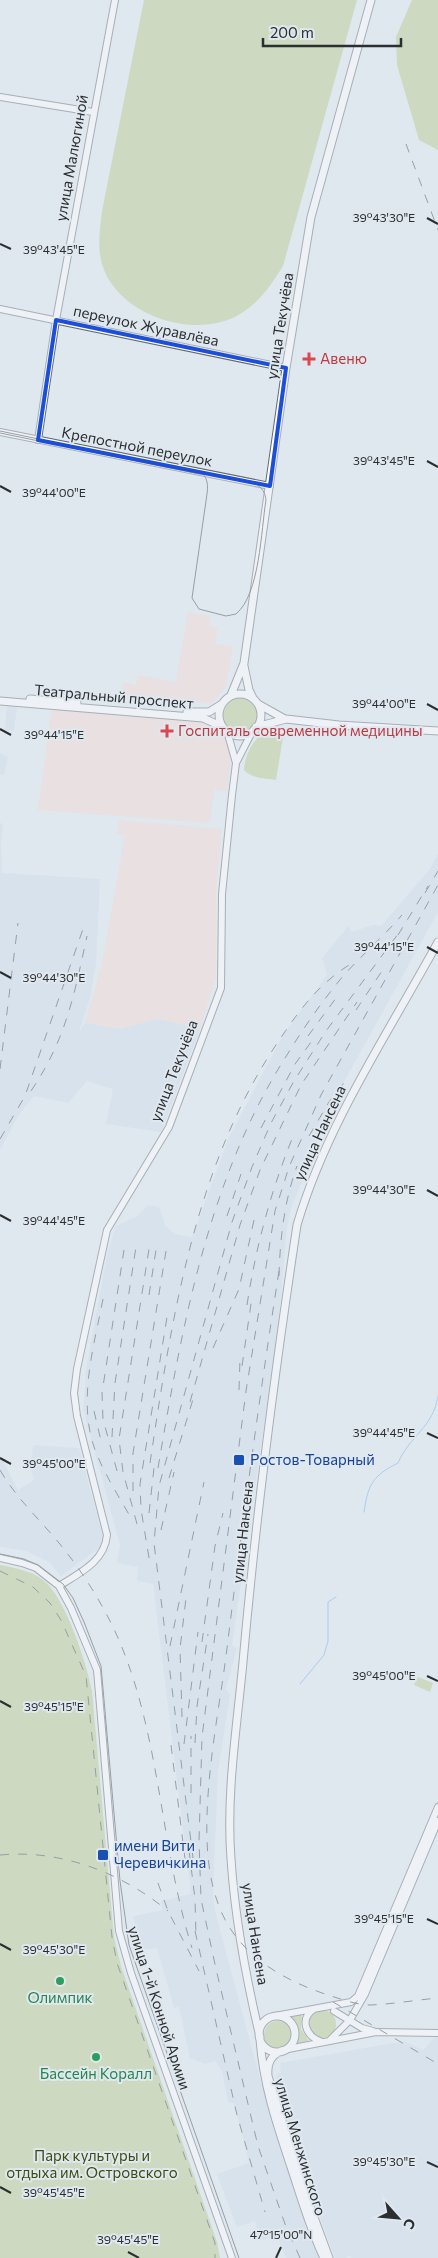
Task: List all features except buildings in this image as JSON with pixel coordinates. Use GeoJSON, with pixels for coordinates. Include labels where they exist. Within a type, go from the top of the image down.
{"type":"FeatureCollection","features":[{"type":"Feature","properties":{"kind":"main road","name":"улица Малюгиной"},"geometry":{"type":"LineString","coordinates":[[38,440],[56,320],[115,0]]}},
{"type":"Feature","properties":{"kind":"main road","name":"улица Текучёва"},"geometry":{"type":"LineString","coordinates":[[231,695],[244,663],[286,368],[312,217],[370,0]]}},
{"type":"Feature","properties":{"kind":"main road"},"geometry":{"type":"LineString","coordinates":[[0,96],[93,112]]}},
{"type":"Feature","properties":{"kind":"main road","name":"переулок Журавлёва"},"geometry":{"type":"LineString","coordinates":[[0,309],[286,368]]}},
{"type":"Feature","properties":{"kind":"main road","name":"Крепостной переулок"},"geometry":{"type":"LineString","coordinates":[[0,432],[270,486]]}},
{"type":"Feature","properties":{"kind":"main road","name":"улица Текучёва"},"geometry":{"type":"LineString","coordinates":[[244,663],[249,690],[256,702]]}},
{"type":"Feature","properties":{"kind":"main road"},"geometry":{"type":"LineString","coordinates":[[286,719],[239,735],[225,729],[219,715],[222,704],[231,695],[242,694],[286,719],[339,726],[438,731]]}},
{"type":"Feature","properties":{"kind":"main road","name":"Театральный проспект"},"geometry":{"type":"LineString","coordinates":[[0,696],[203,713],[222,704]]}},
{"type":"Feature","properties":{"kind":"main road","name":"Театральный проспект"},"geometry":{"type":"LineString","coordinates":[[0,701],[203,718],[225,729]]}},
{"type":"Feature","properties":{"kind":"main road"},"geometry":{"type":"LineString","coordinates":[[254,729],[260,716],[256,702]]}},
{"type":"Feature","properties":{"kind":"main road","name":"улица Текучёва"},"geometry":{"type":"LineString","coordinates":[[225,729],[236,763]]}},
{"type":"Feature","properties":{"kind":"main road","name":"улица Текучёва"},"geometry":{"type":"LineString","coordinates":[[59,1586],[93,1562],[106,1546],[107,1535],[77,1416],[74,1393],[76,1369],[107,1230],[169,1127],[221,988],[222,894],[236,763],[254,729]]}},
{"type":"Feature","properties":{"kind":"main road","name":"улица Нансена"},"geometry":{"type":"LineString","coordinates":[[265,2071],[235,1907],[230,1858],[230,1804],[257,1517],[297,1225],[305,1198],[336,1126],[438,942]]}},
{"type":"Feature","properties":{"kind":"main road"},"geometry":{"type":"LineString","coordinates":[[0,1558],[36,1568],[59,1586]]}},
{"type":"Feature","properties":{"kind":"main road","name":"улица 1-й Конной Армии"},"geometry":{"type":"LineString","coordinates":[[59,1586],[72,1608],[94,1661],[99,1679],[119,1930],[123,1946],[232,2258]]}},
{"type":"Feature","properties":{"kind":"main road"},"geometry":{"type":"LineString","coordinates":[[438,1807],[362,1993],[351,2002],[274,2016],[262,2025],[260,2038],[270,2050],[282,2050],[376,2032],[438,2033]]}},
{"type":"Feature","properties":{"kind":"main road"},"geometry":{"type":"LineString","coordinates":[[330,2040],[350,2020],[438,1821]]}},
{"type":"Feature","properties":{"kind":"main road"},"geometry":{"type":"LineString","coordinates":[[322,2041],[310,2036],[306,2026],[308,2015],[320,2007],[334,2010],[362,2028],[376,2032]]}},
{"type":"Feature","properties":{"kind":"main road"},"geometry":{"type":"LineString","coordinates":[[253,2008],[287,2019],[294,2030],[292,2042],[276,2053],[265,2071]]}},
{"type":"Feature","properties":{"kind":"main road"},"geometry":{"type":"LineString","coordinates":[[334,2010],[340,2023],[338,2032]]}},
{"type":"Feature","properties":{"kind":"main road","name":"улица Менжинского"},"geometry":{"type":"LineString","coordinates":[[265,2071],[297,2187],[324,2258]]}},
{"type":"Feature","properties":{"kind":"main road","name":"улица Менжинского"},"geometry":{"type":"LineString","coordinates":[[265,2071],[302,2185],[329,2258]]}},
{"type":"Feature","properties":{"kind":"highlighted area"},"geometry":{"type":"Polygon","coordinates":[[[56,320],[286,368],[270,486],[38,440],[56,320]]]}},
{"type":"Feature","properties":{"kind":"shaded area"},"geometry":{"type":"Polygon","coordinates":[[[188,612],[211,616],[209,626],[218,627],[215,644],[233,647],[226,687],[212,703],[121,699],[123,682],[136,685],[138,675],[176,682],[188,612]]]}},
{"type":"Feature","properties":{"kind":"shaded area"},"geometry":{"type":"Polygon","coordinates":[[[7,706],[17,707],[14,731],[5,730],[7,706]]]}},
{"type":"Feature","properties":{"kind":"shaded area"},"geometry":{"type":"Polygon","coordinates":[[[52,708],[214,723],[224,736],[233,741],[227,791],[214,790],[210,823],[38,810],[52,708]]]}},
{"type":"Feature","properties":{"kind":"shaded area"},"geometry":{"type":"Polygon","coordinates":[[[0,753],[8,757],[4,775],[0,774],[0,753]]]}},
{"type":"Feature","properties":{"kind":"shaded area"},"geometry":{"type":"Polygon","coordinates":[[[119,820],[222,829],[216,889],[216,977],[200,1029],[158,1019],[119,1029],[85,1023],[102,964],[125,835],[117,834],[119,820]]]}},
{"type":"Feature","properties":{"kind":"shaded area"},"geometry":{"type":"Polygon","coordinates":[[[0,823],[3,824],[1,841],[2,873],[100,879],[96,964],[90,998],[79,1032],[85,1023],[119,1029],[158,1019],[200,1029],[161,1132],[106,1124],[113,1089],[87,1081],[68,1103],[34,1096],[18,1116],[0,1150],[0,823]]]}},
{"type":"Feature","properties":{"kind":"shaded area"},"geometry":{"type":"Polygon","coordinates":[[[438,854],[438,912],[344,1082],[291,1208],[287,1228],[278,1330],[232,1645],[237,1649],[226,1689],[230,1695],[218,1772],[213,1895],[215,1911],[259,2075],[316,2246],[322,2258],[286,2258],[278,2239],[271,2242],[269,2238],[260,2241],[255,2221],[237,2227],[217,2174],[249,2163],[234,2103],[228,2102],[222,2071],[215,2061],[205,2064],[190,2058],[179,2007],[174,2008],[157,1948],[141,1950],[133,1916],[163,1910],[161,1901],[191,1894],[153,1584],[137,1581],[138,1567],[117,1563],[120,1545],[83,1409],[86,1369],[107,1255],[116,1226],[137,1216],[148,1205],[159,1207],[165,1225],[175,1234],[192,1237],[229,1137],[283,1035],[327,975],[322,958],[349,925],[351,932],[373,925],[381,926],[430,869],[438,854]]]}},
{"type":"Feature","properties":{"kind":"shaded area"},"geometry":{"type":"Polygon","coordinates":[[[33,1445],[79,1448],[105,1544],[61,1576],[49,1562],[26,1551],[0,1547],[0,1455],[18,1490],[34,1480],[31,1468],[33,1445]]]}},
{"type":"Feature","properties":{"kind":"shaded area"},"geometry":{"type":"Polygon","coordinates":[[[438,2036],[438,2258],[352,2258],[349,2255],[346,2258],[335,2258],[292,2143],[276,2075],[281,2073],[280,2063],[404,2041],[423,2050],[438,2036]]]}},
{"type":"Feature","properties":{"kind":"green space"},"geometry":{"type":"Polygon","coordinates":[[[144,0],[357,0],[283,266],[259,299],[240,314],[222,322],[202,325],[181,324],[160,319],[141,310],[124,298],[110,282],[100,257],[99,244],[102,211],[144,0]]]}},
{"type":"Feature","properties":{"kind":"green space"},"geometry":{"type":"Polygon","coordinates":[[[412,0],[438,0],[438,150],[419,140],[397,65],[396,37],[412,0]]]}},
{"type":"Feature","properties":{"kind":"green space"},"geometry":{"type":"Polygon","coordinates":[[[240,698],[247,699],[252,703],[256,708],[256,722],[252,727],[247,731],[240,732],[233,731],[228,727],[224,722],[223,715],[224,708],[228,703],[233,699],[240,698]]]}},
{"type":"Feature","properties":{"kind":"green space"},"geometry":{"type":"Polygon","coordinates":[[[280,726],[284,731],[276,780],[259,778],[247,773],[244,770],[245,762],[254,742],[266,731],[280,726]]]}},
{"type":"Feature","properties":{"kind":"green space","name":"Парк культуры и отдыха им. Островского"},"geometry":{"type":"Polygon","coordinates":[[[0,1565],[33,1574],[51,1588],[67,1615],[80,1648],[92,1691],[114,1937],[121,1966],[217,2242],[220,2258],[0,2258],[0,1565]]]}},
{"type":"Feature","properties":{"kind":"green space"},"geometry":{"type":"Polygon","coordinates":[[[418,1677],[433,1683],[430,1692],[414,1685],[418,1677]]]}},
{"type":"Feature","properties":{"kind":"green space"},"geometry":{"type":"Polygon","coordinates":[[[322,2010],[332,2014],[336,2024],[332,2034],[322,2038],[312,2034],[308,2024],[312,2014],[322,2010]]]}},
{"type":"Feature","properties":{"kind":"green space"},"geometry":{"type":"Polygon","coordinates":[[[302,2014],[301,2029],[309,2041],[297,2045],[298,2029],[290,2017],[302,2014]]]}},
{"type":"Feature","properties":{"kind":"green space"},"geometry":{"type":"Polygon","coordinates":[[[278,2021],[288,2025],[292,2035],[288,2045],[278,2049],[268,2045],[264,2035],[268,2025],[278,2021]]]}},
{"type":"Feature","properties":{"kind":"waterway"},"geometry":{"type":"LineString","coordinates":[[364,1512],[367,1495],[373,1482],[382,1472],[398,1463],[403,1453],[431,1416],[438,1396]]}},
{"type":"Feature","properties":{"kind":"waterway"},"geometry":{"type":"LineString","coordinates":[[300,1684],[324,1655],[328,1641],[328,1602],[336,1597]]}},
{"type":"Feature","properties":{"kind":"tram line"},"geometry":{"type":"LineString","coordinates":[[0,431],[202,473],[204,475],[206,480],[207,491],[192,598],[199,609],[226,616],[236,614],[244,605],[255,577],[266,500],[263,490],[256,484],[204,474],[199,474],[0,433]]}},
{"type":"Feature","properties":{"kind":"tram line"},"geometry":{"type":"LineString","coordinates":[[0,1554],[24,1559],[38,1565],[63,1584],[73,1598],[101,1666],[120,1881],[129,1945],[239,2258]]}},
{"type":"Feature","properties":{"kind":"railway"},"geometry":{"type":"LineString","coordinates":[[406,144],[438,230]]}},
{"type":"Feature","properties":{"kind":"railway"},"geometry":{"type":"LineString","coordinates":[[425,893],[438,871]]}},
{"type":"Feature","properties":{"kind":"railway"},"geometry":{"type":"LineString","coordinates":[[300,2258],[285,2224],[258,2146],[201,1899],[199,1841],[202,1737],[246,1391],[275,1211],[289,1167],[321,1095],[438,885]]}},
{"type":"Feature","properties":{"kind":"railway"},"geometry":{"type":"LineString","coordinates":[[398,935],[428,886]]}},
{"type":"Feature","properties":{"kind":"railway"},"geometry":{"type":"LineString","coordinates":[[158,1468],[177,1361],[202,1255],[218,1203],[237,1152],[260,1102],[300,1034],[344,975],[402,915]]}},
{"type":"Feature","properties":{"kind":"railway"},"geometry":{"type":"LineString","coordinates":[[0,1069],[18,923]]}},
{"type":"Feature","properties":{"kind":"railway"},"geometry":{"type":"LineString","coordinates":[[0,1139],[25,1096],[84,926]]}},
{"type":"Feature","properties":{"kind":"railway"},"geometry":{"type":"LineString","coordinates":[[193,1858],[154,1543],[159,1486],[232,1222],[252,1167],[271,1123],[294,1081],[326,1031],[401,930]]}},
{"type":"Feature","properties":{"kind":"railway"},"geometry":{"type":"LineString","coordinates":[[31,1091],[43,1072],[61,1035],[73,998],[87,936]]}},
{"type":"Feature","properties":{"kind":"railway"},"geometry":{"type":"LineString","coordinates":[[150,1463],[178,1297],[191,1242],[207,1189],[227,1137],[251,1087],[287,1028],[319,989],[349,965]]}},
{"type":"Feature","properties":{"kind":"railway"},"geometry":{"type":"LineString","coordinates":[[356,1010],[384,968]]}},
{"type":"Feature","properties":{"kind":"railway"},"geometry":{"type":"LineString","coordinates":[[308,1036],[339,994]]}},
{"type":"Feature","properties":{"kind":"railway"},"geometry":{"type":"LineString","coordinates":[[190,1402],[240,1225],[260,1170],[301,1085],[357,1002]]}},
{"type":"Feature","properties":{"kind":"railway"},"geometry":{"type":"LineString","coordinates":[[261,1128],[295,1064],[314,1038]]}},
{"type":"Feature","properties":{"kind":"railway"},"geometry":{"type":"LineString","coordinates":[[309,1136],[329,1102],[347,1079]]}},
{"type":"Feature","properties":{"kind":"railway"},"geometry":{"type":"LineString","coordinates":[[247,1305],[265,1218],[294,1134]]}},
{"type":"Feature","properties":{"kind":"railway"},"geometry":{"type":"LineString","coordinates":[[279,1276],[280,1248],[284,1221],[289,1193],[297,1166]]}},
{"type":"Feature","properties":{"kind":"railway"},"geometry":{"type":"LineString","coordinates":[[227,1216],[241,1174]]}},
{"type":"Feature","properties":{"kind":"railway"},"geometry":{"type":"LineString","coordinates":[[213,1348],[239,1289],[254,1220]]}},
{"type":"Feature","properties":{"kind":"railway"},"geometry":{"type":"LineString","coordinates":[[112,1437],[115,1383],[136,1247]]}},
{"type":"Feature","properties":{"kind":"railway"},"geometry":{"type":"LineString","coordinates":[[137,1524],[123,1472],[119,1439],[149,1249]]}},
{"type":"Feature","properties":{"kind":"railway"},"geometry":{"type":"LineString","coordinates":[[117,1471],[103,1419],[102,1393],[124,1250]]}},
{"type":"Feature","properties":{"kind":"railway"},"geometry":{"type":"LineString","coordinates":[[149,1295],[156,1250]]}},
{"type":"Feature","properties":{"kind":"railway"},"geometry":{"type":"LineString","coordinates":[[133,1491],[133,1453],[166,1251]]}},
{"type":"Feature","properties":{"kind":"railway"},"geometry":{"type":"LineString","coordinates":[[279,1271],[209,1782],[207,1849],[211,1879],[219,1906],[237,1939],[264,1964],[280,1974],[313,1990],[361,2004],[371,2005],[438,1998]]}},
{"type":"Feature","properties":{"kind":"railway"},"geometry":{"type":"LineString","coordinates":[[242,1366],[252,1297]]}},
{"type":"Feature","properties":{"kind":"railway"},"geometry":{"type":"LineString","coordinates":[[103,1299],[87,1391],[89,1429],[102,1465],[131,1518]]}},
{"type":"Feature","properties":{"kind":"railway"},"geometry":{"type":"LineString","coordinates":[[149,1558],[141,1509],[140,1484],[168,1311]]}},
{"type":"Feature","properties":{"kind":"railway"},"geometry":{"type":"LineString","coordinates":[[239,1390],[240,1359]]}},
{"type":"Feature","properties":{"kind":"railway"},"geometry":{"type":"LineString","coordinates":[[169,1478],[194,1396]]}},
{"type":"Feature","properties":{"kind":"railway"},"geometry":{"type":"LineString","coordinates":[[94,1411],[102,1445]]}},
{"type":"Feature","properties":{"kind":"railway"},"geometry":{"type":"LineString","coordinates":[[149,1513],[155,1459]]}},
{"type":"Feature","properties":{"kind":"railway"},"geometry":{"type":"LineString","coordinates":[[0,1470],[19,1497],[63,1548],[87,1581],[114,1629],[129,1667],[151,1747],[172,1868],[192,1948]]}},
{"type":"Feature","properties":{"kind":"railway"},"geometry":{"type":"LineString","coordinates":[[161,1530],[174,1472]]}},
{"type":"Feature","properties":{"kind":"railway"},"geometry":{"type":"LineString","coordinates":[[170,1646],[204,1482]]}},
{"type":"Feature","properties":{"kind":"railway"},"geometry":{"type":"LineString","coordinates":[[202,1642],[215,1546],[223,1513]]}},
{"type":"Feature","properties":{"kind":"railway"},"geometry":{"type":"LineString","coordinates":[[0,1571],[33,1587],[50,1603],[61,1620],[86,1676],[112,1937],[117,1963],[215,2243],[215,2258]]}},
{"type":"Feature","properties":{"kind":"railway"},"geometry":{"type":"LineString","coordinates":[[182,1717],[180,1649],[186,1598]]}},
{"type":"Feature","properties":{"kind":"railway"},"geometry":{"type":"LineString","coordinates":[[184,1744],[198,1632]]}},
{"type":"Feature","properties":{"kind":"railway"},"geometry":{"type":"LineString","coordinates":[[195,1743],[197,1706],[208,1634]]}},
{"type":"Feature","properties":{"kind":"railway"},"geometry":{"type":"LineString","coordinates":[[191,1736],[191,1793]]}},
{"type":"Feature","properties":{"kind":"railway"},"geometry":{"type":"LineString","coordinates":[[171,1745],[185,1859]]}},
{"type":"Feature","properties":{"kind":"railway"},"geometry":{"type":"LineString","coordinates":[[189,1850],[195,1899],[196,1937]]}},
{"type":"Feature","properties":{"kind":"railway"},"geometry":{"type":"LineString","coordinates":[[0,1855],[46,1856],[90,1866],[131,1885],[168,1911]]}},
{"type":"Feature","properties":{"kind":"railway"},"geometry":{"type":"LineString","coordinates":[[158,1883],[168,1911],[199,1971]]}},
{"type":"Feature","properties":{"kind":"railway"},"geometry":{"type":"LineString","coordinates":[[195,1931],[237,2115],[265,2212]]}},
{"type":"Feature","properties":{"kind":"railway"},"geometry":{"type":"LineString","coordinates":[[333,2002],[438,2064]]}},
{"type":"Feature","properties":{"kind":"place","name":"Авеню"},"geometry":{"type":"Point","coordinates":[309,359]}},
{"type":"Feature","properties":{"kind":"place","name":"Госпиталь современной медицины"},"geometry":{"type":"Point","coordinates":[167,731]}},
{"type":"Feature","properties":{"kind":"place","name":"Ростов-Товарный"},"geometry":{"type":"Point","coordinates":[239,1460]}},
{"type":"Feature","properties":{"kind":"place","name":"имени Вити Черевичкина"},"geometry":{"type":"Point","coordinates":[103,1855]}},
{"type":"Feature","properties":{"kind":"place","name":"Олимпик"},"geometry":{"type":"Point","coordinates":[60,1981]}},
{"type":"Feature","properties":{"kind":"place","name":"Бассейн Коралл"},"geometry":{"type":"Point","coordinates":[96,2057]}}]}
